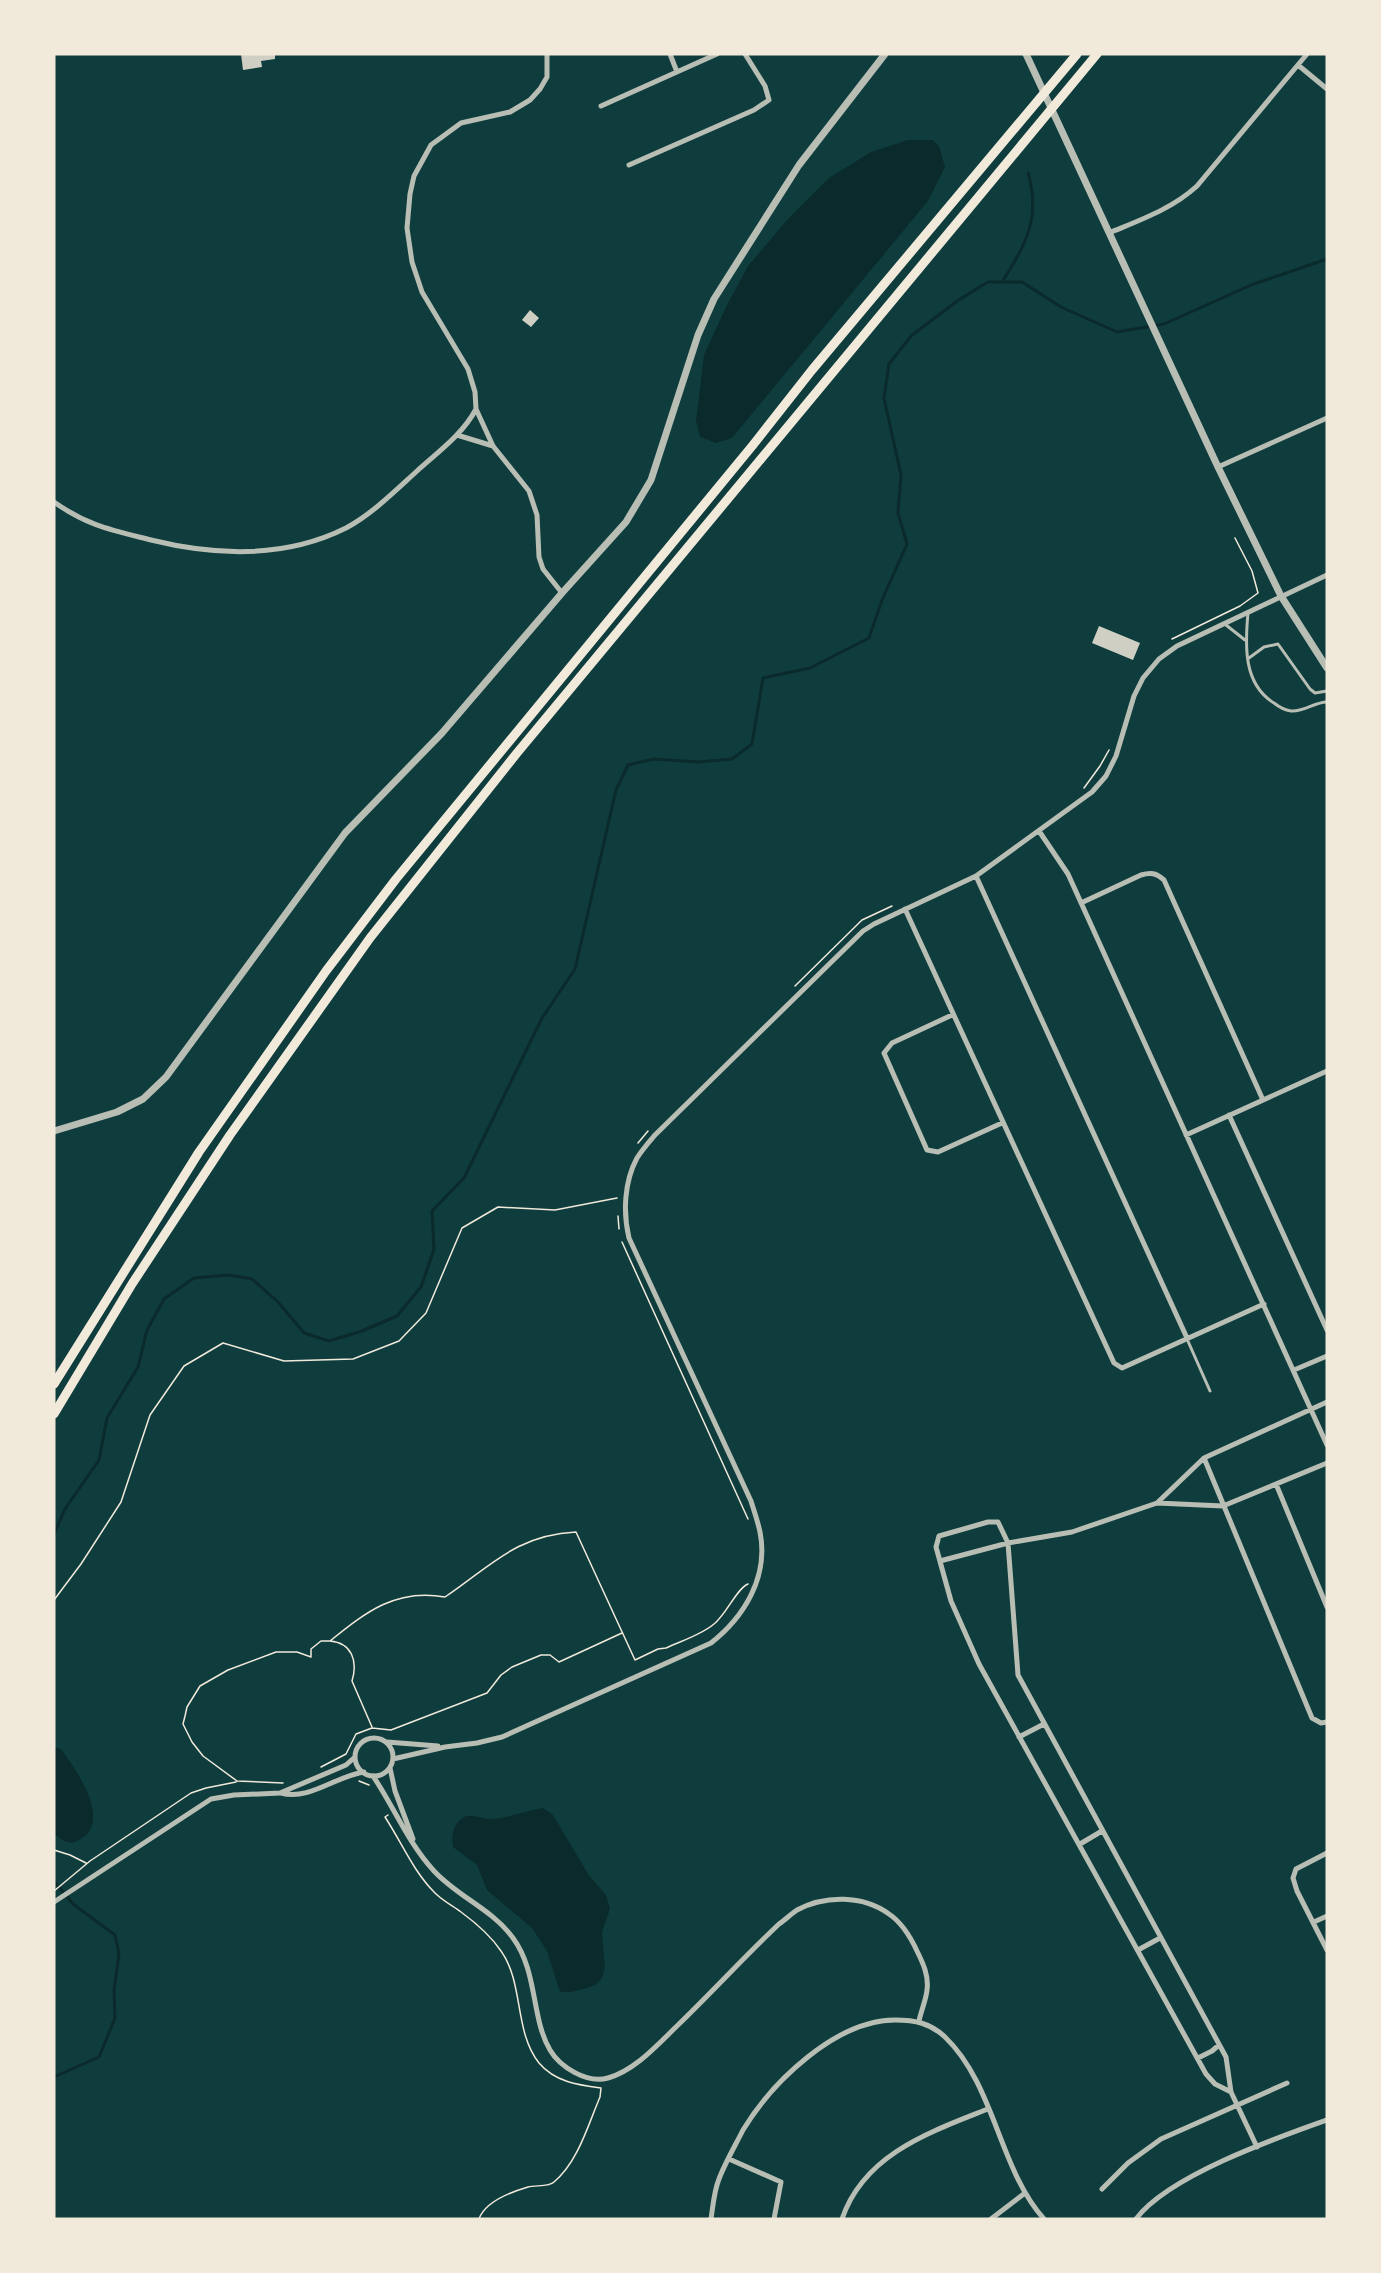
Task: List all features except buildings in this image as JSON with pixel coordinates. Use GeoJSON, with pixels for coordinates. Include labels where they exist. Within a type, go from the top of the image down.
{"type":"FeatureCollection","features":[{"type":"Feature","properties":{"kind":"highway"},"geometry":{"type":"LineString","coordinates":[[54,1384],[199,1152],[326,971],[396,879],[812,370],[1077,54]]}},
{"type":"Feature","properties":{"kind":"highway"},"geometry":{"type":"LineString","coordinates":[[54,1414],[132,1284],[217,1155],[370,939],[517,753],[1097,54]]}},
{"type":"Feature","properties":{"kind":"street"},"geometry":{"type":"LineString","coordinates":[[547,54],[547,77],[538,92],[525,103],[510,112],[461,123],[431,145],[421,161],[410,194],[407,228],[417,278],[429,305],[468,369],[475,392],[476,409],[493,446],[529,491],[537,515],[538,558],[543,569],[562,593]]}},
{"type":"Feature","properties":{"kind":"street"},"geometry":{"type":"LineString","coordinates":[[670,54],[677,72]]}},
{"type":"Feature","properties":{"kind":"street"},"geometry":{"type":"LineString","coordinates":[[601,106],[717,54]]}},
{"type":"Feature","properties":{"kind":"street"},"geometry":{"type":"LineString","coordinates":[[629,165],[755,109],[769,100],[765,86],[745,54]]}},
{"type":"Feature","properties":{"kind":"street"},"geometry":{"type":"LineString","coordinates":[[54,1131],[117,1112],[143,1099],[166,1077],[345,833],[442,733],[626,522],[651,480],[695,344],[714,299],[799,165],[885,54]]}},
{"type":"Feature","properties":{"kind":"street"},"geometry":{"type":"LineString","coordinates":[[1026,54],[1218,467],[1281,596],[1327,668]]}},
{"type":"Feature","properties":{"kind":"street"},"geometry":{"type":"LineString","coordinates":[[1108,233],[1172,206],[1185,197],[1197,186],[1307,54]]}},
{"type":"Feature","properties":{"kind":"street"},"geometry":{"type":"LineString","coordinates":[[1298,65],[1327,89]]}},
{"type":"Feature","properties":{"kind":"street"},"geometry":{"type":"LineString","coordinates":[[54,502],[72,515],[94,525],[184,548],[220,553],[295,547],[347,527],[369,512],[457,435],[470,421],[476,409]]}},
{"type":"Feature","properties":{"kind":"street"},"geometry":{"type":"LineString","coordinates":[[1218,467],[1327,418]]}},
{"type":"Feature","properties":{"kind":"street"},"geometry":{"type":"LineString","coordinates":[[457,435],[493,446]]}},
{"type":"Feature","properties":{"kind":"street"},"geometry":{"type":"LineString","coordinates":[[393,1759],[445,1747],[477,1743],[522,1730],[711,1643],[736,1620],[751,1598],[760,1565],[761,1534],[751,1500],[629,1238],[624,1220],[627,1188],[637,1159],[655,1135],[863,931],[976,876],[1099,785],[1116,756],[1134,696],[1150,669],[1159,659],[1177,646],[1327,575]]}},
{"type":"Feature","properties":{"kind":"street"},"geometry":{"type":"LineString","coordinates":[[1039,831],[1058,857],[1081,903],[1327,1445]]}},
{"type":"Feature","properties":{"kind":"street"},"geometry":{"type":"LineString","coordinates":[[1081,903],[1141,875],[1158,874],[1164,880],[1263,1100]]}},
{"type":"Feature","properties":{"kind":"street"},"geometry":{"type":"LineString","coordinates":[[976,876],[1187,1338]]}},
{"type":"Feature","properties":{"kind":"street"},"geometry":{"type":"LineString","coordinates":[[905,909],[1113,1363],[1122,1368],[1264,1304]]}},
{"type":"Feature","properties":{"kind":"street"},"geometry":{"type":"LineString","coordinates":[[952,1015],[892,1044],[885,1053],[927,1150],[938,1152],[1002,1123]]}},
{"type":"Feature","properties":{"kind":"street"},"geometry":{"type":"LineString","coordinates":[[1186,1135],[1327,1071]]}},
{"type":"Feature","properties":{"kind":"street"},"geometry":{"type":"LineString","coordinates":[[1229,1115],[1327,1330]]}},
{"type":"Feature","properties":{"kind":"street"},"geometry":{"type":"LineString","coordinates":[[1294,1370],[1327,1356]]}},
{"type":"Feature","properties":{"kind":"street"},"geometry":{"type":"LineString","coordinates":[[1157,1503],[1203,1458],[1327,1402]]}},
{"type":"Feature","properties":{"kind":"street"},"geometry":{"type":"LineString","coordinates":[[1203,1458],[1312,1718],[1321,1723],[1327,1722]]}},
{"type":"Feature","properties":{"kind":"street"},"geometry":{"type":"LineString","coordinates":[[939,1561],[1008,1543],[1072,1532],[1157,1503],[1223,1506],[1327,1463]]}},
{"type":"Feature","properties":{"kind":"street"},"geometry":{"type":"LineString","coordinates":[[1276,1484],[1327,1606]]}},
{"type":"Feature","properties":{"kind":"street"},"geometry":{"type":"LineString","coordinates":[[1231,2092],[1215,2084],[1206,2074],[979,1664],[951,1601],[936,1547],[939,1536],[988,1522],[998,1522],[1008,1543],[1018,1675],[1219,2045],[1227,2063],[1231,2092],[1257,2146]]}},
{"type":"Feature","properties":{"kind":"street"},"geometry":{"type":"LineString","coordinates":[[1019,1737],[1044,1724]]}},
{"type":"Feature","properties":{"kind":"street"},"geometry":{"type":"LineString","coordinates":[[280,1793],[346,1765],[355,1757],[358,1747],[366,1740],[376,1738],[386,1742],[445,1747]]}},
{"type":"Feature","properties":{"kind":"street"},"geometry":{"type":"LineString","coordinates":[[386,1742],[392,1750],[393,1759],[390,1768],[394,1791],[416,1846]]}},
{"type":"Feature","properties":{"kind":"street"},"geometry":{"type":"LineString","coordinates":[[355,1757],[358,1766],[373,1776],[380,1775],[390,1768]]}},
{"type":"Feature","properties":{"kind":"street"},"geometry":{"type":"LineString","coordinates":[[54,1901],[210,1799],[234,1795],[280,1793],[290,1796],[364,1772]]}},
{"type":"Feature","properties":{"kind":"street"},"geometry":{"type":"LineString","coordinates":[[373,1776],[392,1805],[406,1834],[433,1869],[445,1882],[486,1910],[513,1938],[523,1954],[550,2049],[569,2069],[585,2077],[606,2079],[625,2071],[653,2049],[779,1924],[797,1911],[825,1901],[852,1899],[891,1915],[901,1926],[925,1967],[928,1989],[919,2021]]}},
{"type":"Feature","properties":{"kind":"street"},"geometry":{"type":"LineString","coordinates":[[1080,1844],[1102,1831]]}},
{"type":"Feature","properties":{"kind":"street"},"geometry":{"type":"LineString","coordinates":[[1326,1946],[1297,1891],[1293,1878],[1296,1869],[1327,1853]]}},
{"type":"Feature","properties":{"kind":"street"},"geometry":{"type":"LineString","coordinates":[[1314,1922],[1327,1916]]}},
{"type":"Feature","properties":{"kind":"street"},"geometry":{"type":"LineString","coordinates":[[1138,1950],[1160,1938]]}},
{"type":"Feature","properties":{"kind":"street"},"geometry":{"type":"LineString","coordinates":[[711,2219],[718,2181],[744,2129],[770,2094],[825,2043],[848,2030],[881,2020],[919,2021],[940,2033],[959,2054],[967,2065],[988,2109],[1025,2193],[1044,2219]]}},
{"type":"Feature","properties":{"kind":"street"},"geometry":{"type":"LineString","coordinates":[[1198,2058],[1219,2045]]}},
{"type":"Feature","properties":{"kind":"street"},"geometry":{"type":"LineString","coordinates":[[1102,2189],[1128,2163],[1161,2139],[1287,2083]]}},
{"type":"Feature","properties":{"kind":"street"},"geometry":{"type":"LineString","coordinates":[[842,2219],[848,2204],[865,2177],[887,2158],[905,2145],[988,2109]]}},
{"type":"Feature","properties":{"kind":"street"},"geometry":{"type":"LineString","coordinates":[[1136,2219],[1157,2198],[1177,2185],[1257,2146],[1327,2120]]}},
{"type":"Feature","properties":{"kind":"street"},"geometry":{"type":"LineString","coordinates":[[729,2159],[781,2182],[774,2219]]}},
{"type":"Feature","properties":{"kind":"street"},"geometry":{"type":"LineString","coordinates":[[991,2219],[1025,2193]]}},
{"type":"Feature","properties":{"kind":"lane"},"geometry":{"type":"LineString","coordinates":[[1248,612],[1245,640],[1251,675],[1254,684],[1264,697],[1284,709],[1300,711],[1320,702],[1327,702]]}},
{"type":"Feature","properties":{"kind":"lane"},"geometry":{"type":"LineString","coordinates":[[1224,623],[1245,640]]}},
{"type":"Feature","properties":{"kind":"lane"},"geometry":{"type":"LineString","coordinates":[[1249,658],[1264,647],[1278,644],[1310,689],[1315,693],[1327,691]]}},
{"type":"Feature","properties":{"kind":"lane"},"geometry":{"type":"LineString","coordinates":[[1187,1338],[1210,1390]]}},
{"type":"Feature","properties":{"kind":"path"},"geometry":{"type":"LineString","coordinates":[[1167,644],[1174,638],[1240,606],[1258,593],[1252,571],[1235,538]]}},
{"type":"Feature","properties":{"kind":"path"},"geometry":{"type":"LineString","coordinates":[[1083,790],[1109,750]]}},
{"type":"Feature","properties":{"kind":"path"},"geometry":{"type":"LineString","coordinates":[[794,987],[862,920],[893,906]]}},
{"type":"Feature","properties":{"kind":"path"},"geometry":{"type":"LineString","coordinates":[[636,1147],[650,1129]]}},
{"type":"Feature","properties":{"kind":"path"},"geometry":{"type":"LineString","coordinates":[[54,1600],[81,1564],[121,1502],[150,1415],[184,1366],[223,1343],[284,1361],[352,1359],[399,1341],[426,1313],[462,1228],[498,1208],[555,1210],[618,1198],[618,1206]]}},
{"type":"Feature","properties":{"kind":"path"},"geometry":{"type":"LineString","coordinates":[[618,1215],[619,1231]]}},
{"type":"Feature","properties":{"kind":"path"},"geometry":{"type":"LineString","coordinates":[[621,1239],[750,1523]]}},
{"type":"Feature","properties":{"kind":"path"},"geometry":{"type":"LineString","coordinates":[[330,1641],[385,1602],[427,1594],[445,1598],[497,1559],[537,1537],[576,1532],[635,1660],[713,1625],[730,1607],[742,1587],[749,1584]]}},
{"type":"Feature","properties":{"kind":"path"},"geometry":{"type":"LineString","coordinates":[[318,1768],[346,1754],[357,1734],[372,1728],[391,1730],[487,1693],[501,1675],[512,1667],[541,1655],[550,1655],[559,1662],[622,1633]]}},
{"type":"Feature","properties":{"kind":"path"},"geometry":{"type":"LineString","coordinates":[[237,1781],[203,1756],[192,1742],[183,1724],[187,1707],[200,1686],[228,1670],[276,1652],[297,1652],[311,1657],[311,1649],[321,1641],[340,1642],[348,1648],[355,1671],[352,1681],[372,1728]]}},
{"type":"Feature","properties":{"kind":"path"},"geometry":{"type":"LineString","coordinates":[[352,1775],[357,1781],[375,1788]]}},
{"type":"Feature","properties":{"kind":"path"},"geometry":{"type":"LineString","coordinates":[[54,1891],[87,1863],[191,1793],[237,1781],[269,1784],[289,1782]]}},
{"type":"Feature","properties":{"kind":"path"},"geometry":{"type":"LineString","coordinates":[[389,1814],[385,1817],[420,1876],[437,1895],[489,1936],[502,1952],[513,1977],[527,2041],[539,2063],[553,2075],[571,2085],[601,2088],[600,2097],[576,2152],[564,2173],[552,2185],[527,2187],[495,2201],[482,2212],[479,2219]]}},
{"type":"Feature","properties":{"kind":"path"},"geometry":{"type":"LineString","coordinates":[[54,1850],[87,1863]]}},
{"type":"Feature","properties":{"kind":"water"},"geometry":{"type":"Polygon","coordinates":[[[908,140],[933,140],[939,146],[945,167],[928,201],[732,438],[716,443],[700,437],[696,421],[704,355],[748,266],[788,219],[829,178],[871,152],[908,140]]]}},
{"type":"Feature","properties":{"kind":"water"},"geometry":{"type":"Polygon","coordinates":[[[54,1747],[61,1749],[75,1769],[92,1808],[93,1821],[89,1832],[79,1840],[72,1842],[63,1840],[54,1834],[54,1747]]]}},
{"type":"Feature","properties":{"kind":"water"},"geometry":{"type":"Polygon","coordinates":[[[543,1808],[553,1815],[588,1874],[606,1895],[610,1909],[602,1932],[605,1967],[602,1978],[597,1984],[571,1992],[560,1992],[547,1951],[532,1928],[487,1890],[477,1865],[453,1847],[454,1830],[457,1823],[464,1817],[497,1818],[543,1808]]]}},
{"type":"Feature","properties":{"kind":"waterway"},"geometry":{"type":"LineString","coordinates":[[1002,282],[1029,230],[1033,204],[1028,173]]}},
{"type":"Feature","properties":{"kind":"waterway"},"geometry":{"type":"LineString","coordinates":[[54,1534],[65,1509],[99,1460],[107,1418],[138,1367],[147,1330],[164,1299],[194,1278],[229,1275],[252,1279],[278,1302],[304,1333],[329,1341],[362,1331],[397,1316],[421,1287],[434,1249],[432,1211],[464,1178],[542,1018],[575,969],[616,790],[628,765],[654,759],[699,762],[732,759],[752,744],[763,678],[810,668],[869,638],[882,600],[907,544],[898,513],[901,475],[884,398],[889,364],[911,336],[957,301],[988,282],[1022,282],[1061,307],[1117,332],[1164,324],[1251,285],[1327,259]]}},
{"type":"Feature","properties":{"kind":"waterway"},"geometry":{"type":"LineString","coordinates":[[54,1881],[73,1904],[115,1935],[119,1954],[114,1990],[115,2018],[99,2057],[54,2077]]}}]}
